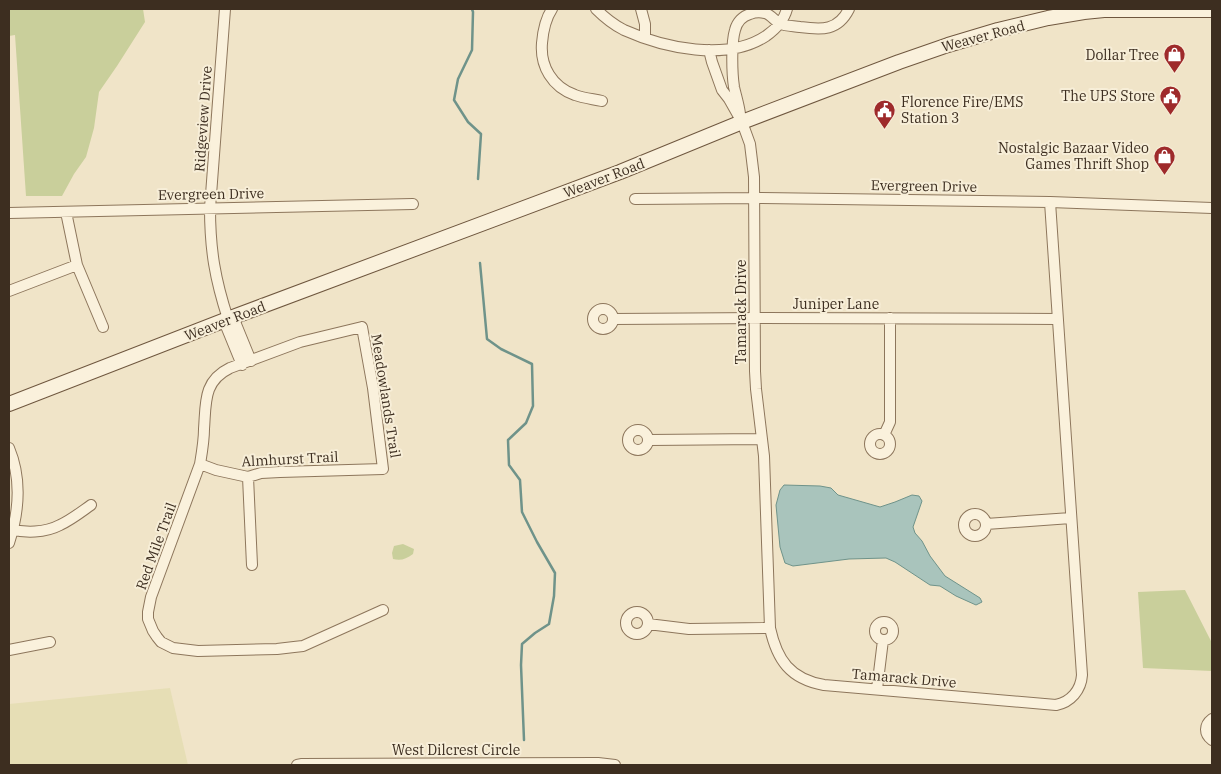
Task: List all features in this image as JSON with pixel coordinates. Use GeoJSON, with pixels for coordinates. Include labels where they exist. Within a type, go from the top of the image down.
{"type":"FeatureCollection","features":[{"type":"Feature","properties":{"kind":"main road","name":"Weaver Road"},"geometry":{"type":"LineString","coordinates":[[9,404],[228,319],[620,172],[742,122],[899,62],[972,37],[1084,11],[1212,10]]}},
{"type":"Feature","properties":{"kind":"street","name":"Ridgeview Drive"},"geometry":{"type":"LineString","coordinates":[[225,9],[210,208],[210,234],[214,269],[228,319]]}},
{"type":"Feature","properties":{"kind":"street"},"geometry":{"type":"LineString","coordinates":[[552,9],[543,32],[541,50],[545,70],[553,81],[564,90],[574,95],[602,101]]}},
{"type":"Feature","properties":{"kind":"street"},"geometry":{"type":"LineString","coordinates":[[596,9],[622,29],[645,38],[676,47],[710,50],[732,49],[760,40],[780,24],[787,9]]}},
{"type":"Feature","properties":{"kind":"street"},"geometry":{"type":"LineString","coordinates":[[641,9],[645,24],[645,38]]}},
{"type":"Feature","properties":{"kind":"street"},"geometry":{"type":"LineString","coordinates":[[742,122],[734,87],[732,49],[735,29],[740,21],[747,15],[756,12],[765,13],[773,17],[780,24],[816,29],[828,28],[844,18],[849,9]]}},
{"type":"Feature","properties":{"kind":"street"},"geometry":{"type":"LineString","coordinates":[[710,50],[712,62],[722,90],[742,122]]}},
{"type":"Feature","properties":{"kind":"street","name":"Tamarack Drive"},"geometry":{"type":"LineString","coordinates":[[742,122],[750,144],[754,177],[756,389],[764,456],[770,628],[777,653],[792,672],[816,684],[1048,705],[1061,704],[1070,699],[1080,687],[1082,675],[1050,202]]}},
{"type":"Feature","properties":{"kind":"street","name":"Evergreen Drive"},"geometry":{"type":"LineString","coordinates":[[636,199],[755,198],[1050,202],[1212,208]]}},
{"type":"Feature","properties":{"kind":"street","name":"Evergreen Drive"},"geometry":{"type":"LineString","coordinates":[[9,213],[413,204]]}},
{"type":"Feature","properties":{"kind":"street"},"geometry":{"type":"LineString","coordinates":[[66,212],[77,265],[103,327]]}},
{"type":"Feature","properties":{"kind":"street"},"geometry":{"type":"LineString","coordinates":[[9,291],[77,265]]}},
{"type":"Feature","properties":{"kind":"street","name":"Juniper Lane"},"geometry":{"type":"LineString","coordinates":[[613,318],[1058,319]]}},
{"type":"Feature","properties":{"kind":"street"},"geometry":{"type":"LineString","coordinates":[[884,435],[890,422],[890,318]]}},
{"type":"Feature","properties":{"kind":"street"},"geometry":{"type":"LineString","coordinates":[[228,319],[246,363]]}},
{"type":"Feature","properties":{"kind":"street","name":"Red Mile Trail"},"geometry":{"type":"LineString","coordinates":[[362,327],[300,342],[224,371],[216,378],[208,391],[206,400],[204,444],[200,464],[151,597],[148,619],[153,632],[161,642],[177,650],[277,649],[303,646],[383,610]]}},
{"type":"Feature","properties":{"kind":"street","name":"Meadowlands Trail"},"geometry":{"type":"LineString","coordinates":[[362,327],[373,388],[383,469]]}},
{"type":"Feature","properties":{"kind":"street"},"geometry":{"type":"LineString","coordinates":[[649,440],[762,439]]}},
{"type":"Feature","properties":{"kind":"street"},"geometry":{"type":"LineString","coordinates":[[9,448],[14,464],[18,490],[18,504],[9,542]]}},
{"type":"Feature","properties":{"kind":"street","name":"Almhurst Trail"},"geometry":{"type":"LineString","coordinates":[[200,464],[216,470],[248,477],[262,473],[383,469]]}},
{"type":"Feature","properties":{"kind":"street"},"geometry":{"type":"LineString","coordinates":[[248,477],[252,565]]}},
{"type":"Feature","properties":{"kind":"street"},"geometry":{"type":"LineString","coordinates":[[11,529],[37,531],[58,526],[91,505]]}},
{"type":"Feature","properties":{"kind":"street"},"geometry":{"type":"LineString","coordinates":[[986,524],[1071,518]]}},
{"type":"Feature","properties":{"kind":"street"},"geometry":{"type":"LineString","coordinates":[[648,624],[689,629],[770,628]]}},
{"type":"Feature","properties":{"kind":"street"},"geometry":{"type":"LineString","coordinates":[[877,689],[883,640]]}},
{"type":"Feature","properties":{"kind":"street"},"geometry":{"type":"LineString","coordinates":[[9,650],[50,642]]}},
{"type":"Feature","properties":{"kind":"street"},"geometry":{"type":"LineString","coordinates":[[1212,719],[1208,722],[1206,730],[1212,740]]}},
{"type":"Feature","properties":{"kind":"street","name":"West Dilcrest Circle"},"geometry":{"type":"LineString","coordinates":[[297,765],[598,763],[616,765]]}},
{"type":"Feature","properties":{"kind":"shaded area"},"geometry":{"type":"Polygon","coordinates":[[[170,688],[188,765],[9,765],[9,704],[170,688]]]}},
{"type":"Feature","properties":{"kind":"green space"},"geometry":{"type":"Polygon","coordinates":[[[9,9],[143,9],[145,22],[99,92],[94,128],[86,157],[62,196],[26,196],[15,35],[9,36],[9,9]]]}},
{"type":"Feature","properties":{"kind":"green space"},"geometry":{"type":"Polygon","coordinates":[[[403,544],[414,549],[413,554],[399,560],[393,559],[394,546],[403,544]]]}},
{"type":"Feature","properties":{"kind":"green space"},"geometry":{"type":"Polygon","coordinates":[[[1185,590],[1212,643],[1212,671],[1143,668],[1138,592],[1185,590]]]}},
{"type":"Feature","properties":{"kind":"water"},"geometry":{"type":"Polygon","coordinates":[[[784,485],[831,488],[838,495],[880,507],[912,495],[919,496],[922,501],[913,527],[915,533],[945,576],[980,598],[982,602],[976,605],[940,586],[930,585],[886,558],[849,559],[793,566],[785,563],[780,547],[776,505],[780,490],[784,485]]]}},
{"type":"Feature","properties":{"kind":"waterway"},"geometry":{"type":"LineString","coordinates":[[472,9],[472,50],[458,79],[454,100],[468,122],[481,134],[478,179]]}},
{"type":"Feature","properties":{"kind":"waterway"},"geometry":{"type":"LineString","coordinates":[[480,263],[487,339],[501,349],[532,364],[533,406],[526,423],[508,440],[509,465],[520,480],[522,512],[555,573],[554,596],[549,624],[522,644],[524,740]]}},
{"type":"Feature","properties":{"kind":"place","name":"Dollar Tree"},"geometry":{"type":"Point","coordinates":[1175,74]}},
{"type":"Feature","properties":{"kind":"place","name":"The UPS Store"},"geometry":{"type":"Point","coordinates":[1171,115]}},
{"type":"Feature","properties":{"kind":"place","name":"Florence Fire/EMS Station 3"},"geometry":{"type":"Point","coordinates":[885,129]}},
{"type":"Feature","properties":{"kind":"place","name":"Nostalgic Bazaar Video Games Thrift Shop"},"geometry":{"type":"Point","coordinates":[1165,175]}}]}
